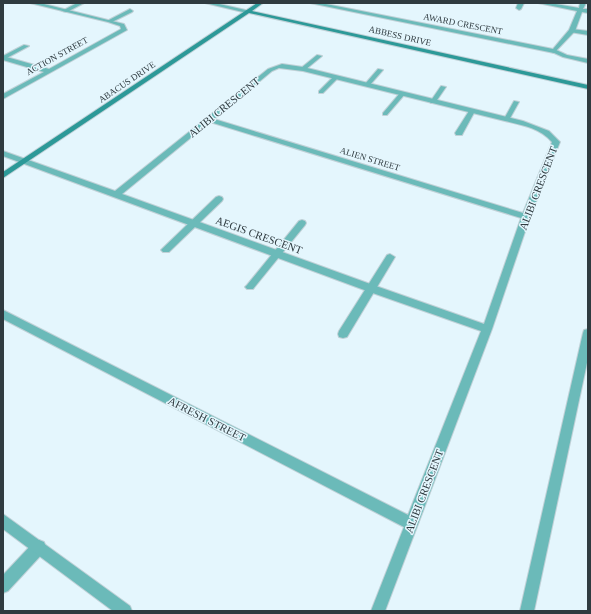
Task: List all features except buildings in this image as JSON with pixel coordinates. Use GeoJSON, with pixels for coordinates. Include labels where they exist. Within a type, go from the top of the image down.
{"type":"FeatureCollection","features":[{"type":"Feature","properties":{"kind":"street"},"geometry":{"type":"LineString","coordinates":[[33,3],[110,21],[130,11]]}},
{"type":"Feature","properties":{"kind":"street"},"geometry":{"type":"LineString","coordinates":[[65,11],[81,3]]}},
{"type":"Feature","properties":{"kind":"street","name":"ABBESS DRIVE"},"geometry":{"type":"LineString","coordinates":[[208,3],[588,87]]}},
{"type":"Feature","properties":{"kind":"street","name":"ABACUS DRIVE"},"geometry":{"type":"LineString","coordinates":[[3,176],[260,3]]}},
{"type":"Feature","properties":{"kind":"street","name":"AWARD CRESCENT"},"geometry":{"type":"LineString","coordinates":[[313,3],[554,51],[565,56],[588,61]]}},
{"type":"Feature","properties":{"kind":"street"},"geometry":{"type":"LineString","coordinates":[[542,3],[588,11]]}},
{"type":"Feature","properties":{"kind":"street"},"geometry":{"type":"LineString","coordinates":[[554,51],[572,31],[583,3]]}},
{"type":"Feature","properties":{"kind":"street","name":"ACTION STREET"},"geometry":{"type":"LineString","coordinates":[[3,97],[124,30],[123,26],[110,21]]}},
{"type":"Feature","properties":{"kind":"street"},"geometry":{"type":"LineString","coordinates":[[572,31],[588,33]]}},
{"type":"Feature","properties":{"kind":"street"},"geometry":{"type":"LineString","coordinates":[[3,58],[26,46]]}},
{"type":"Feature","properties":{"kind":"street"},"geometry":{"type":"LineString","coordinates":[[303,69],[319,56]]}},
{"type":"Feature","properties":{"kind":"street"},"geometry":{"type":"LineString","coordinates":[[3,58],[48,71]]}},
{"type":"Feature","properties":{"kind":"street","name":"ALIBI CRESCENT"},"geometry":{"type":"LineString","coordinates":[[115,195],[273,68],[288,66],[538,128],[552,137],[556,142],[526,217],[486,329],[378,611]]}},
{"type":"Feature","properties":{"kind":"street"},"geometry":{"type":"LineString","coordinates":[[367,85],[380,70]]}},
{"type":"Feature","properties":{"kind":"street"},"geometry":{"type":"LineString","coordinates":[[321,92],[336,77]]}},
{"type":"Feature","properties":{"kind":"street"},"geometry":{"type":"LineString","coordinates":[[433,102],[443,87]]}},
{"type":"Feature","properties":{"kind":"street"},"geometry":{"type":"LineString","coordinates":[[385,114],[402,94]]}},
{"type":"Feature","properties":{"kind":"street"},"geometry":{"type":"LineString","coordinates":[[506,119],[516,102]]}},
{"type":"Feature","properties":{"kind":"street"},"geometry":{"type":"LineString","coordinates":[[459,133],[472,111]]}},
{"type":"Feature","properties":{"kind":"street","name":"ALIEN STREET"},"geometry":{"type":"LineString","coordinates":[[208,120],[526,217]]}},
{"type":"Feature","properties":{"kind":"street","name":"AEGIS CRESCENT"},"geometry":{"type":"LineString","coordinates":[[3,153],[276,254],[486,329]]}},
{"type":"Feature","properties":{"kind":"street"},"geometry":{"type":"LineString","coordinates":[[166,250],[219,199]]}},
{"type":"Feature","properties":{"kind":"street"},"geometry":{"type":"LineString","coordinates":[[250,287],[302,223]]}},
{"type":"Feature","properties":{"kind":"street"},"geometry":{"type":"LineString","coordinates":[[343,334],[390,257]]}},
{"type":"Feature","properties":{"kind":"street","name":"AFRESH STREET"},"geometry":{"type":"LineString","coordinates":[[3,314],[412,524]]}},
{"type":"Feature","properties":{"kind":"street"},"geometry":{"type":"LineString","coordinates":[[527,611],[588,333]]}},
{"type":"Feature","properties":{"kind":"street"},"geometry":{"type":"LineString","coordinates":[[3,522],[125,611]]}},
{"type":"Feature","properties":{"kind":"street"},"geometry":{"type":"LineString","coordinates":[[3,586],[39,547]]}}]}
